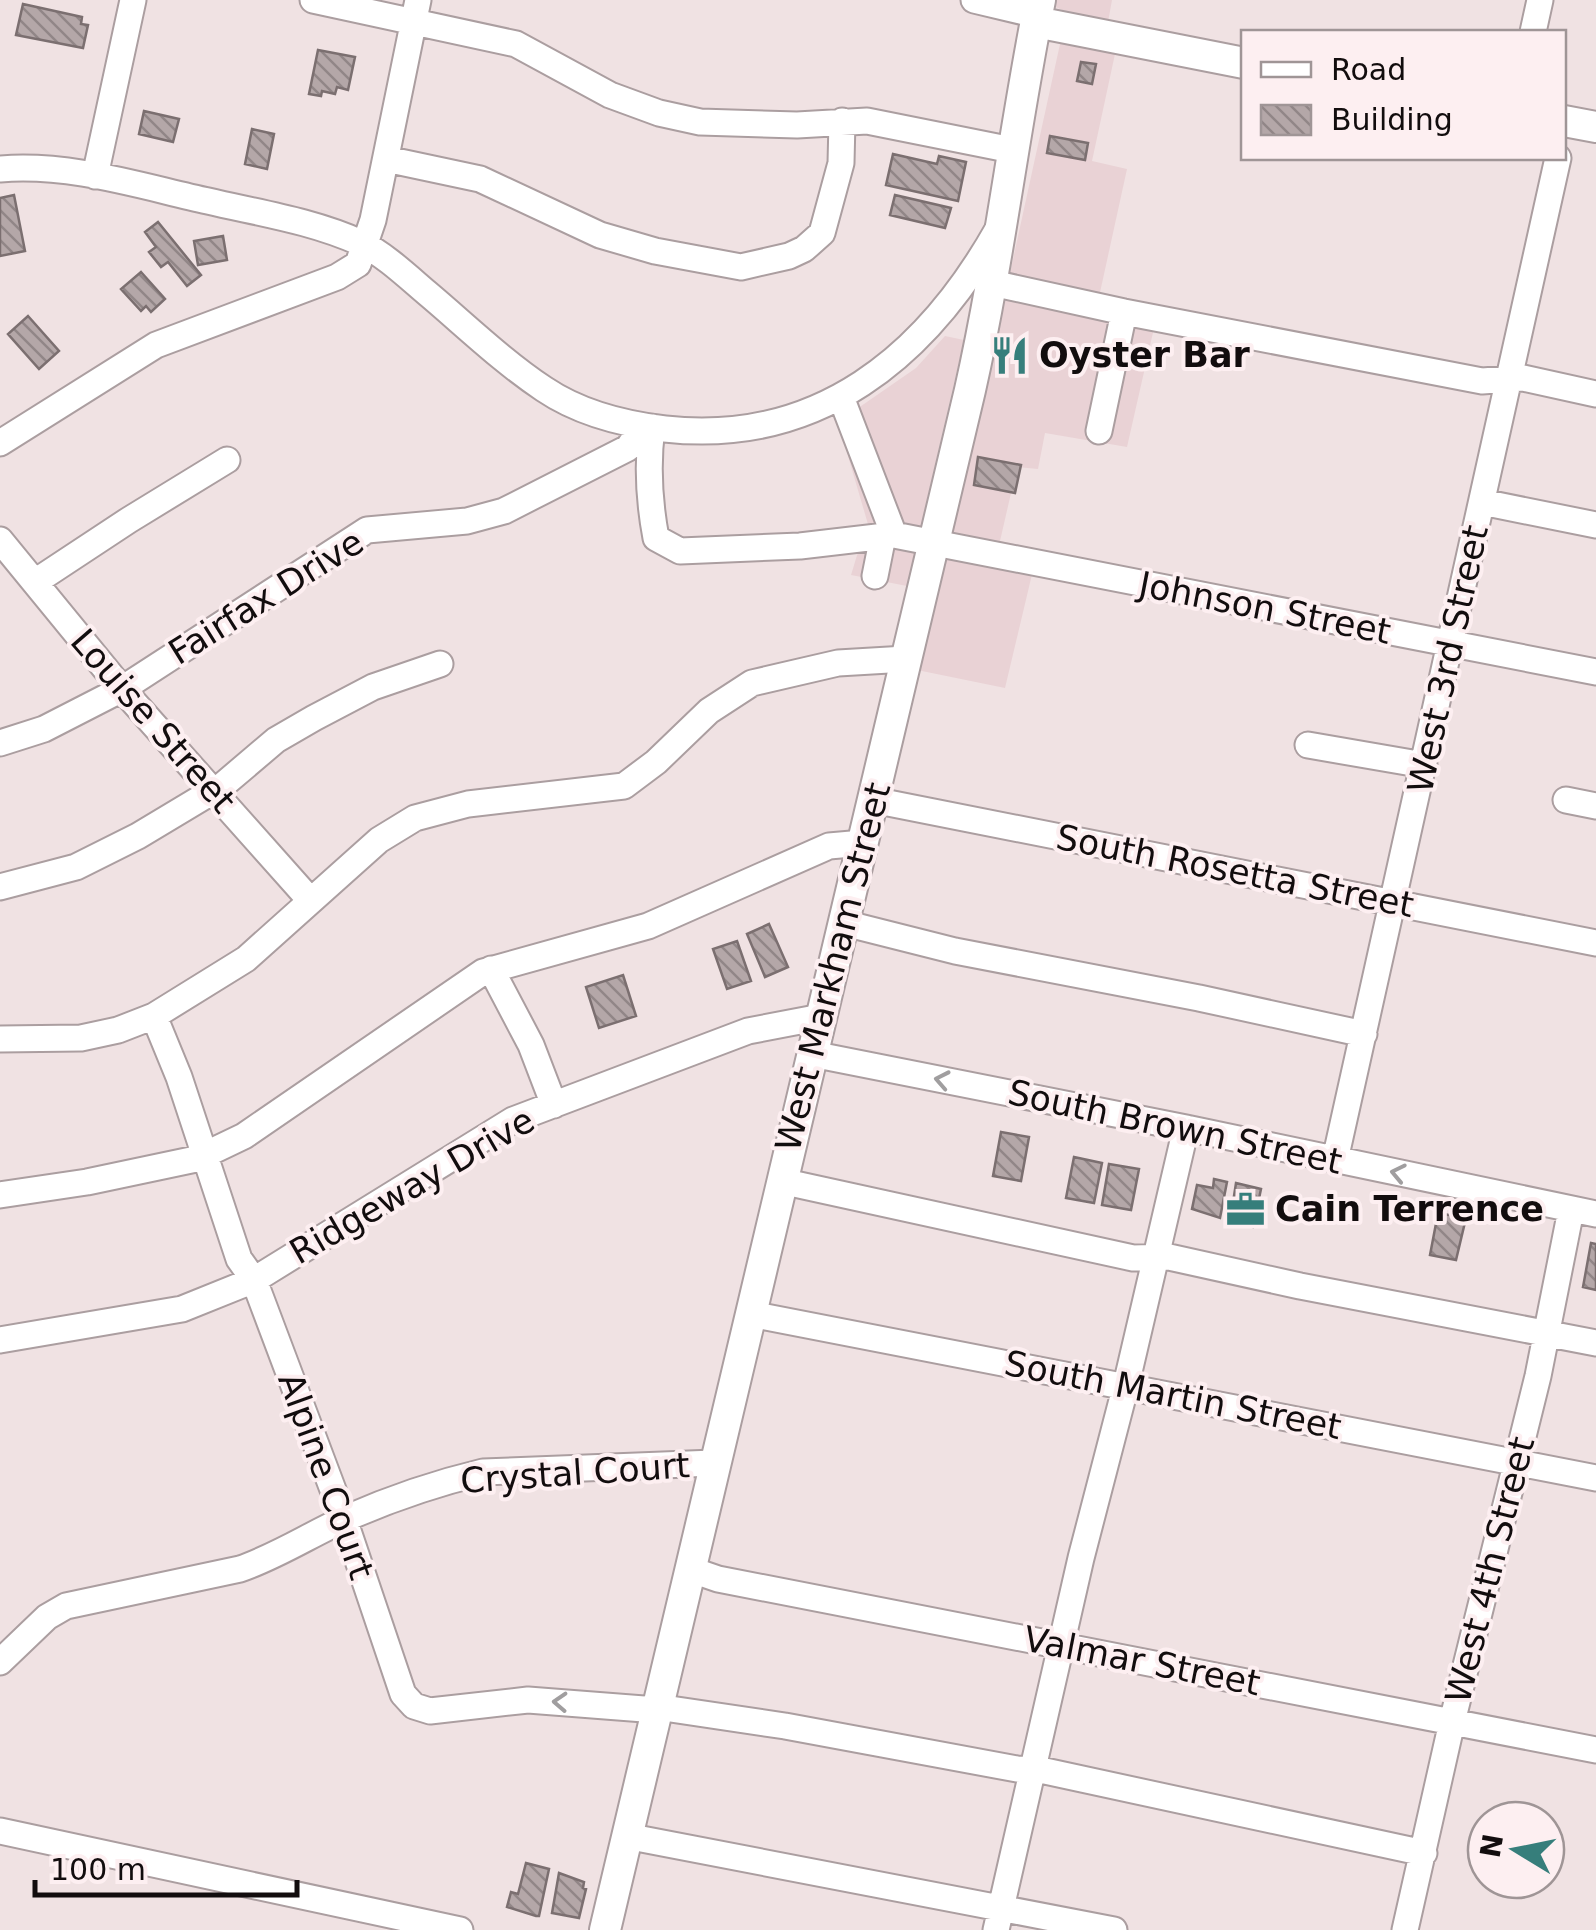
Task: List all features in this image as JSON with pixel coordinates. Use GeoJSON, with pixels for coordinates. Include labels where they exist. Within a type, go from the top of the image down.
{"type":"FeatureCollection","features":[{"type":"Feature","properties":{"kind":"main road"},"geometry":{"type":"LineString","coordinates":[[1038,12],[1241,63]]}},
{"type":"Feature","properties":{"kind":"main road","name":"West Markham Street"},"geometry":{"type":"LineString","coordinates":[[605,1930],[934,540],[992,282],[1038,12]]}},
{"type":"Feature","properties":{"kind":"street"},"geometry":{"type":"LineString","coordinates":[[95,176],[132,0]]}},
{"type":"Feature","properties":{"kind":"street"},"geometry":{"type":"LineString","coordinates":[[312,0],[415,11],[516,44],[610,95],[686,119],[734,125],[868,121],[1012,150]]}},
{"type":"Feature","properties":{"kind":"street"},"geometry":{"type":"LineString","coordinates":[[974,0],[1038,12]]}},
{"type":"Feature","properties":{"kind":"street"},"geometry":{"type":"LineString","coordinates":[[1533,30],[1540,0]]}},
{"type":"Feature","properties":{"kind":"street"},"geometry":{"type":"LineString","coordinates":[[0,443],[156,346],[337,277],[358,264],[373,220],[415,11]]}},
{"type":"Feature","properties":{"kind":"street"},"geometry":{"type":"LineString","coordinates":[[386,160],[480,179],[600,234],[672,255],[741,268],[789,256],[822,233],[841,163],[842,121]]}},
{"type":"Feature","properties":{"kind":"street","name":"West 3rd Street"},"geometry":{"type":"LineString","coordinates":[[1335,1160],[1558,160]]}},
{"type":"Feature","properties":{"kind":"street"},"geometry":{"type":"LineString","coordinates":[[0,169],[47,168],[95,176],[288,220],[363,244],[545,390],[593,412],[648,427],[697,432],[736,430],[794,417],[870,380],[927,328],[1001,225]]}},
{"type":"Feature","properties":{"kind":"street"},"geometry":{"type":"LineString","coordinates":[[992,282],[1124,312],[1482,381],[1510,378],[1596,394]]}},
{"type":"Feature","properties":{"kind":"street"},"geometry":{"type":"LineString","coordinates":[[1100,431],[1124,312]]}},
{"type":"Feature","properties":{"kind":"street"},"geometry":{"type":"LineString","coordinates":[[841,397],[888,536],[876,576]]}},
{"type":"Feature","properties":{"kind":"street","name":"Johnson Street"},"geometry":{"type":"LineString","coordinates":[[648,427],[651,512],[656,538],[668,547],[729,550],[888,536],[934,540],[1596,672]]}},
{"type":"Feature","properties":{"kind":"street","name":"Fairfax Drive"},"geometry":{"type":"LineString","coordinates":[[0,742],[44,730],[122,689],[367,530],[467,521],[504,511],[628,448],[648,427]]}},
{"type":"Feature","properties":{"kind":"street"},"geometry":{"type":"LineString","coordinates":[[35,582],[228,460]]}},
{"type":"Feature","properties":{"kind":"street"},"geometry":{"type":"LineString","coordinates":[[1482,502],[1596,526]]}},
{"type":"Feature","properties":{"kind":"street","name":"Louise Street"},"geometry":{"type":"LineString","coordinates":[[0,540],[122,689],[310,900]]}},
{"type":"Feature","properties":{"kind":"street"},"geometry":{"type":"LineString","coordinates":[[0,1039],[81,1038],[118,1030],[154,1016],[246,958],[379,840],[415,818],[468,804],[624,786],[656,762],[708,711],[752,682],[838,663],[906,658]]}},
{"type":"Feature","properties":{"kind":"street"},"geometry":{"type":"LineString","coordinates":[[0,887],[76,868],[211,792],[276,740],[314,718],[373,688],[440,664]]}},
{"type":"Feature","properties":{"kind":"street"},"geometry":{"type":"LineString","coordinates":[[1308,745],[1424,765]]}},
{"type":"Feature","properties":{"kind":"street","name":"South Rosetta Street"},"geometry":{"type":"LineString","coordinates":[[873,800],[1596,943]]}},
{"type":"Feature","properties":{"kind":"street"},"geometry":{"type":"LineString","coordinates":[[1566,800],[1596,806]]}},
{"type":"Feature","properties":{"kind":"street"},"geometry":{"type":"LineString","coordinates":[[0,1196],[87,1182],[205,1155],[244,1136],[490,969],[636,930],[829,846],[863,843]]}},
{"type":"Feature","properties":{"kind":"street"},"geometry":{"type":"LineString","coordinates":[[844,923],[956,951],[1364,1034]]}},
{"type":"Feature","properties":{"kind":"street"},"geometry":{"type":"LineString","coordinates":[[490,969],[531,1046],[554,1104]]}},
{"type":"Feature","properties":{"kind":"street","name":"Alpine Court"},"geometry":{"type":"LineString","coordinates":[[154,1016],[179,1076],[239,1260],[254,1280],[344,1520],[403,1694],[414,1706],[430,1711],[528,1700],[657,1707]]}},
{"type":"Feature","properties":{"kind":"street","name":"Ridgeway Drive"},"geometry":{"type":"LineString","coordinates":[[0,1340],[182,1309],[254,1280],[490,1132],[748,1031],[821,1017]]}},
{"type":"Feature","properties":{"kind":"street","name":"South Brown Street"},"geometry":{"type":"LineString","coordinates":[[812,1054],[1584,1212]]}},
{"type":"Feature","properties":{"kind":"street"},"geometry":{"type":"LineString","coordinates":[[999,1919],[1081,1558],[1186,1128]]}},
{"type":"Feature","properties":{"kind":"street"},"geometry":{"type":"LineString","coordinates":[[781,1181],[1114,1254],[1168,1257],[1596,1342]]}},
{"type":"Feature","properties":{"kind":"street","name":"West 4th Street"},"geometry":{"type":"LineString","coordinates":[[1406,1930],[1546,1333],[1584,1212]]}},
{"type":"Feature","properties":{"kind":"street","name":"South Martin Street"},"geometry":{"type":"LineString","coordinates":[[750,1314],[1596,1478]]}},
{"type":"Feature","properties":{"kind":"street","name":"Crystal Court"},"geometry":{"type":"LineString","coordinates":[[0,1662],[47,1617],[66,1606],[240,1569],[344,1520],[450,1480],[483,1472],[714,1463]]}},
{"type":"Feature","properties":{"kind":"street","name":"Valmar Street"},"geometry":{"type":"LineString","coordinates":[[689,1569],[718,1578],[1596,1750]]}},
{"type":"Feature","properties":{"kind":"street"},"geometry":{"type":"LineString","coordinates":[[657,1707],[1033,1770],[1424,1853]]}},
{"type":"Feature","properties":{"kind":"street"},"geometry":{"type":"LineString","coordinates":[[0,1832],[460,1930]]}},
{"type":"Feature","properties":{"kind":"street"},"geometry":{"type":"LineString","coordinates":[[626,1836],[999,1919],[1114,1930]]}},
{"type":"Feature","properties":{"kind":"shaded area"},"geometry":{"type":"Polygon","coordinates":[[[1054,0],[1112,0],[1108,22],[1121,26],[1092,161],[1127,169],[1099,297],[1159,306],[1127,447],[1045,433],[1038,469],[1017,467],[1000,541],[1038,549],[1005,688],[917,670],[984,392],[1067,12],[1053,6],[1054,0]]]}},
{"type":"Feature","properties":{"kind":"shaded area"},"geometry":{"type":"Polygon","coordinates":[[[945,336],[964,340],[907,586],[851,575],[862,539],[870,531],[838,422],[916,368],[945,336]]]}},
{"type":"Feature","properties":{"kind":"building"},"geometry":{"type":"Polygon","coordinates":[[[23,4],[82,17],[81,24],[88,25],[83,48],[16,35],[23,4]]]}},
{"type":"Feature","properties":{"kind":"building"},"geometry":{"type":"Polygon","coordinates":[[[318,50],[355,57],[348,90],[337,87],[335,94],[309,94],[318,50]]]}},
{"type":"Feature","properties":{"kind":"building"},"geometry":{"type":"Polygon","coordinates":[[[1081,62],[1096,64],[1092,84],[1077,81],[1081,62]]]}},
{"type":"Feature","properties":{"kind":"building"},"geometry":{"type":"Polygon","coordinates":[[[144,111],[179,119],[173,142],[139,134],[144,111]]]}},
{"type":"Feature","properties":{"kind":"building"},"geometry":{"type":"Polygon","coordinates":[[[252,129],[274,134],[267,169],[245,164],[252,129]]]}},
{"type":"Feature","properties":{"kind":"building"},"geometry":{"type":"Polygon","coordinates":[[[1050,136],[1088,143],[1085,160],[1047,153],[1050,136]]]}},
{"type":"Feature","properties":{"kind":"building"},"geometry":{"type":"Polygon","coordinates":[[[893,154],[937,164],[939,156],[966,162],[958,201],[886,185],[893,154]]]}},
{"type":"Feature","properties":{"kind":"building"},"geometry":{"type":"Polygon","coordinates":[[[14,195],[25,251],[0,256],[0,198],[14,195]]]}},
{"type":"Feature","properties":{"kind":"building"},"geometry":{"type":"Polygon","coordinates":[[[895,195],[951,208],[945,228],[890,215],[895,195]]]}},
{"type":"Feature","properties":{"kind":"building"},"geometry":{"type":"Polygon","coordinates":[[[158,222],[201,275],[187,286],[168,262],[161,267],[149,252],[156,247],[145,232],[158,222]]]}},
{"type":"Feature","properties":{"kind":"building"},"geometry":{"type":"Polygon","coordinates":[[[223,236],[227,260],[198,265],[194,241],[223,236]]]}},
{"type":"Feature","properties":{"kind":"building"},"geometry":{"type":"Polygon","coordinates":[[[141,272],[165,299],[151,312],[146,306],[141,311],[121,289],[141,272]]]}},
{"type":"Feature","properties":{"kind":"building"},"geometry":{"type":"Polygon","coordinates":[[[28,316],[59,351],[39,369],[8,334],[28,316]]]}},
{"type":"Feature","properties":{"kind":"building"},"geometry":{"type":"Polygon","coordinates":[[[978,457],[1021,465],[1015,493],[974,485],[978,457]]]}},
{"type":"Feature","properties":{"kind":"building"},"geometry":{"type":"Polygon","coordinates":[[[769,924],[788,967],[765,977],[747,934],[769,924]]]}},
{"type":"Feature","properties":{"kind":"building"},"geometry":{"type":"Polygon","coordinates":[[[737,941],[751,981],[727,989],[713,949],[737,941]]]}},
{"type":"Feature","properties":{"kind":"building"},"geometry":{"type":"Polygon","coordinates":[[[623,975],[636,1016],[599,1028],[586,987],[623,975]]]}},
{"type":"Feature","properties":{"kind":"building"},"geometry":{"type":"Polygon","coordinates":[[[1001,1132],[1029,1137],[1021,1181],[993,1176],[1001,1132]]]}},
{"type":"Feature","properties":{"kind":"building"},"geometry":{"type":"Polygon","coordinates":[[[1074,1157],[1102,1163],[1094,1203],[1066,1198],[1074,1157]]]}},
{"type":"Feature","properties":{"kind":"building"},"geometry":{"type":"Polygon","coordinates":[[[1109,1164],[1139,1169],[1131,1210],[1102,1205],[1109,1164]]]}},
{"type":"Feature","properties":{"kind":"building"},"geometry":{"type":"Polygon","coordinates":[[[1214,1179],[1227,1182],[1220,1218],[1192,1209],[1197,1185],[1213,1188],[1214,1179]]]}},
{"type":"Feature","properties":{"kind":"building","name":"Cain Terrence"},"geometry":{"type":"Polygon","coordinates":[[[1236,1183],[1261,1189],[1253,1227],[1230,1222],[1236,1183]]]}},
{"type":"Feature","properties":{"kind":"building"},"geometry":{"type":"Polygon","coordinates":[[[1438,1213],[1466,1218],[1456,1260],[1430,1255],[1438,1213]]]}},
{"type":"Feature","properties":{"kind":"building"},"geometry":{"type":"Polygon","coordinates":[[[1591,1243],[1596,1244],[1596,1290],[1583,1287],[1591,1243]]]}},
{"type":"Feature","properties":{"kind":"building"},"geometry":{"type":"Polygon","coordinates":[[[526,1863],[549,1869],[539,1916],[507,1907],[511,1892],[518,1894],[526,1863]]]}},
{"type":"Feature","properties":{"kind":"building"},"geometry":{"type":"Polygon","coordinates":[[[559,1873],[584,1882],[579,1918],[552,1913],[559,1873]]]}},
{"type":"Feature","properties":{"kind":"place","name":"Oyster Bar"},"geometry":{"type":"Point","coordinates":[1009,355]}},
{"type":"Feature","properties":{"kind":"place","name":"Cain Terrence"},"geometry":{"type":"Point","coordinates":[1245,1209]}}]}
